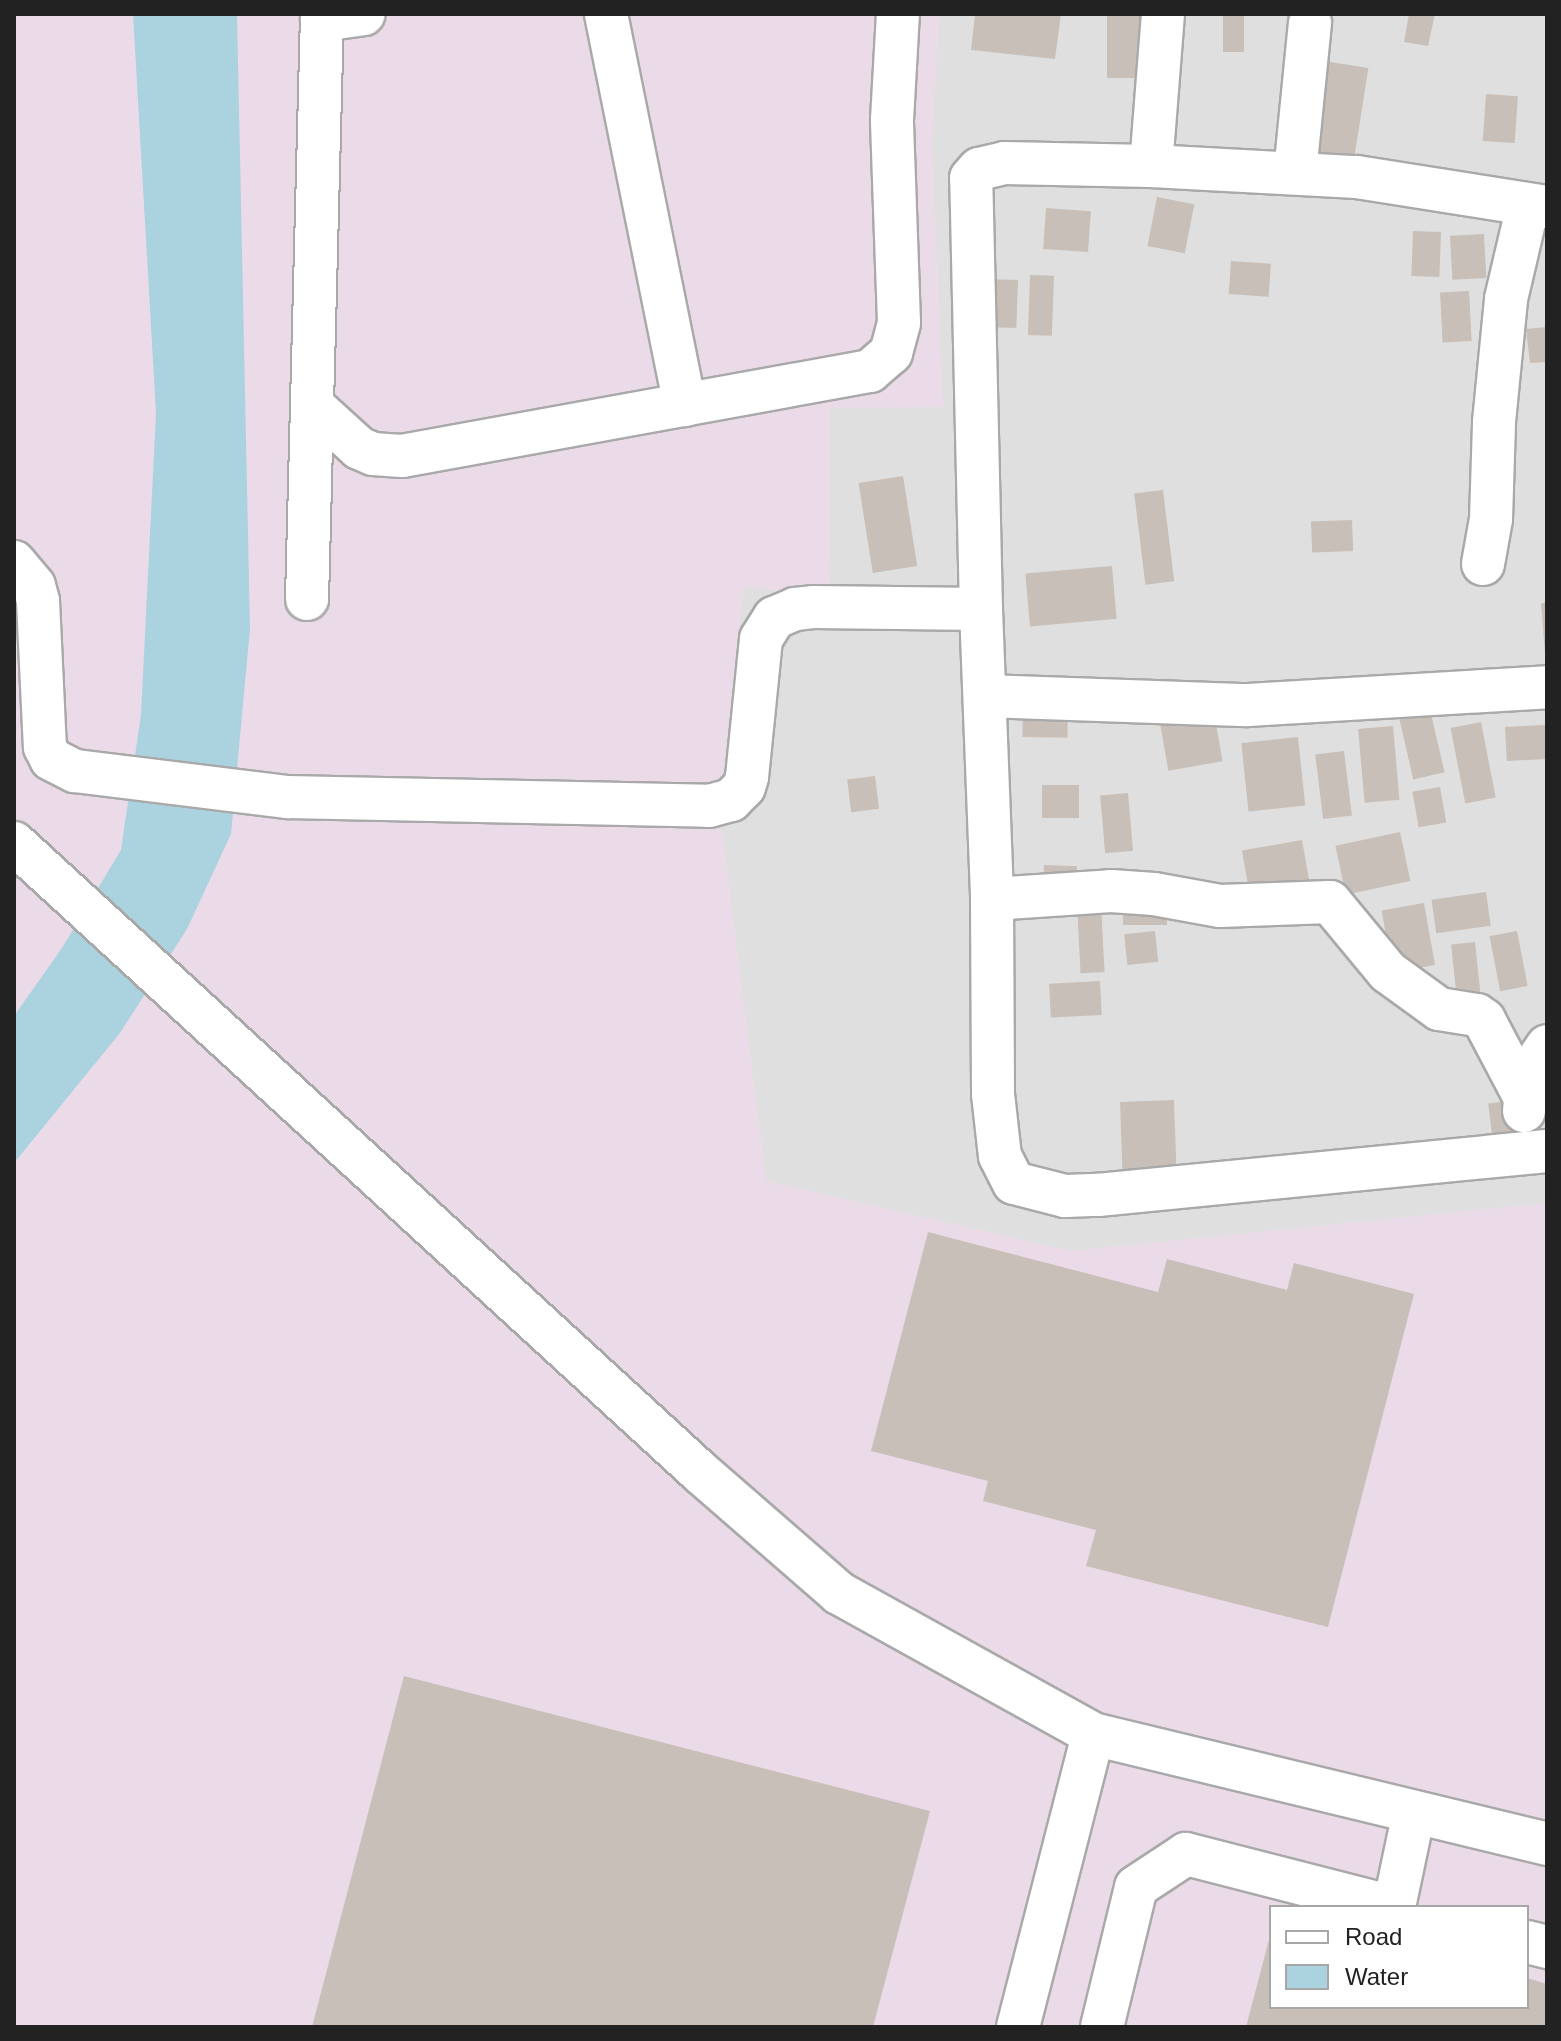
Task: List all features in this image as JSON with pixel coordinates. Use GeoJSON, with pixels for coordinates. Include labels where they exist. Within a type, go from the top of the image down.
{"type":"FeatureCollection","features":[{"type":"Feature","properties":{"kind":"street"},"geometry":{"type":"LineString","coordinates":[[307,599],[322,17],[364,14]]}},
{"type":"Feature","properties":{"kind":"street"},"geometry":{"type":"LineString","coordinates":[[606,14],[685,405]]}},
{"type":"Feature","properties":{"kind":"street"},"geometry":{"type":"LineString","coordinates":[[314,407],[359,448],[388,457],[870,371],[891,353],[899,323],[892,120],[898,14]]}},
{"type":"Feature","properties":{"kind":"street"},"geometry":{"type":"LineString","coordinates":[[1151,166],[1163,14]]}},
{"type":"Feature","properties":{"kind":"street"},"geometry":{"type":"LineString","coordinates":[[1295,173],[1310,23]]}},
{"type":"Feature","properties":{"kind":"street"},"geometry":{"type":"LineString","coordinates":[[992,899],[1111,891],[1154,894],[1220,906],[1330,902],[1388,972],[1439,1009],[1477,1015],[1484,1020],[1524,1096],[1538,1152],[1098,1195],[1065,1196],[1014,1183],[1000,1156],[993,1094],[992,899],[981,609],[971,178],[979,169],[1004,163],[1151,166],[1357,177],[1537,206],[1506,299],[1494,422],[1491,519],[1483,564]]}},
{"type":"Feature","properties":{"kind":"street"},"geometry":{"type":"LineString","coordinates":[[14,562],[34,586],[38,601],[43,740],[47,753],[75,771],[268,794],[694,806],[721,803],[738,794],[747,777],[761,639],[774,618],[795,609],[813,607],[981,609]]}},
{"type":"Feature","properties":{"kind":"street"},"geometry":{"type":"LineString","coordinates":[[985,696],[1248,705],[1547,687]]}},
{"type":"Feature","properties":{"kind":"street"},"geometry":{"type":"LineString","coordinates":[[18,848],[701,1473],[839,1593],[1093,1734],[1547,1844]]}},
{"type":"Feature","properties":{"kind":"street"},"geometry":{"type":"LineString","coordinates":[[1524,1096],[1527,1076],[1547,1046]]}},
{"type":"Feature","properties":{"kind":"street"},"geometry":{"type":"LineString","coordinates":[[1018,2027],[1093,1734]]}},
{"type":"Feature","properties":{"kind":"street"},"geometry":{"type":"LineString","coordinates":[[1393,1905],[1414,1812]]}},
{"type":"Feature","properties":{"kind":"street"},"geometry":{"type":"LineString","coordinates":[[1102,2027],[1136,1887],[1186,1854],[1385,1905]]}},
{"type":"Feature","properties":{"kind":"shaded area"},"geometry":{"type":"Polygon","coordinates":[[[14,14],[1547,14],[1547,2027],[14,2027],[14,14]]]}},
{"type":"Feature","properties":{"kind":"shaded area"},"geometry":{"type":"Polygon","coordinates":[[[14,14],[939,14],[932,144],[943,407],[830,408],[829,597],[744,586],[719,806],[766,1181],[1070,1251],[1547,1203],[1547,2027],[14,2027],[14,14]]]}},
{"type":"Feature","properties":{"kind":"water"},"geometry":{"type":"Polygon","coordinates":[[[133,14],[237,14],[250,629],[231,834],[187,929],[120,1033],[14,1163],[14,1016],[62,948],[121,850],[141,715],[156,413],[133,14]]]}},
{"type":"Feature","properties":{"kind":"building"},"geometry":{"type":"Polygon","coordinates":[[[975,14],[1061,14],[1055,59],[971,50],[975,14]]]}},
{"type":"Feature","properties":{"kind":"building"},"geometry":{"type":"Polygon","coordinates":[[[1107,14],[1152,14],[1152,78],[1107,78],[1107,14]]]}},
{"type":"Feature","properties":{"kind":"building"},"geometry":{"type":"Polygon","coordinates":[[[1223,14],[1244,14],[1244,52],[1223,52],[1223,14]]]}},
{"type":"Feature","properties":{"kind":"building"},"geometry":{"type":"Polygon","coordinates":[[[1409,14],[1435,14],[1428,46],[1404,42],[1409,14]]]}},
{"type":"Feature","properties":{"kind":"building"},"geometry":{"type":"Polygon","coordinates":[[[1324,61],[1368,68],[1353,165],[1309,158],[1324,61]]]}},
{"type":"Feature","properties":{"kind":"building"},"geometry":{"type":"Polygon","coordinates":[[[1486,94],[1518,96],[1515,143],[1483,141],[1486,94]]]}},
{"type":"Feature","properties":{"kind":"building"},"geometry":{"type":"Polygon","coordinates":[[[1157,197],[1194,204],[1185,253],[1147,246],[1157,197]]]}},
{"type":"Feature","properties":{"kind":"building"},"geometry":{"type":"Polygon","coordinates":[[[1046,208],[1091,211],[1088,252],[1043,249],[1046,208]]]}},
{"type":"Feature","properties":{"kind":"building"},"geometry":{"type":"Polygon","coordinates":[[[1413,231],[1441,232],[1439,277],[1411,276],[1413,231]]]}},
{"type":"Feature","properties":{"kind":"building"},"geometry":{"type":"Polygon","coordinates":[[[1484,234],[1486,278],[1452,280],[1450,236],[1484,234]]]}},
{"type":"Feature","properties":{"kind":"building"},"geometry":{"type":"Polygon","coordinates":[[[1231,261],[1271,264],[1269,297],[1229,294],[1231,261]]]}},
{"type":"Feature","properties":{"kind":"building"},"geometry":{"type":"Polygon","coordinates":[[[1030,275],[1054,276],[1052,336],[1028,335],[1030,275]]]}},
{"type":"Feature","properties":{"kind":"building"},"geometry":{"type":"Polygon","coordinates":[[[986,279],[1018,280],[1016,328],[984,327],[986,279]]]}},
{"type":"Feature","properties":{"kind":"building"},"geometry":{"type":"Polygon","coordinates":[[[1469,291],[1472,341],[1443,342],[1440,293],[1469,291]]]}},
{"type":"Feature","properties":{"kind":"building"},"geometry":{"type":"Polygon","coordinates":[[[1547,327],[1547,362],[1530,363],[1526,329],[1547,327]]]}},
{"type":"Feature","properties":{"kind":"building"},"geometry":{"type":"Polygon","coordinates":[[[903,476],[917,566],[873,573],[859,483],[903,476]]]}},
{"type":"Feature","properties":{"kind":"building"},"geometry":{"type":"Polygon","coordinates":[[[1163,490],[1174,581],[1145,585],[1134,494],[1163,490]]]}},
{"type":"Feature","properties":{"kind":"building"},"geometry":{"type":"Polygon","coordinates":[[[1352,520],[1353,551],[1312,552],[1311,521],[1352,520]]]}},
{"type":"Feature","properties":{"kind":"building"},"geometry":{"type":"Polygon","coordinates":[[[1112,566],[1117,619],[1030,626],[1025,574],[1112,566]]]}},
{"type":"Feature","properties":{"kind":"building"},"geometry":{"type":"Polygon","coordinates":[[[1541,603],[1547,603],[1547,654],[1545,654],[1541,603]]]}},
{"type":"Feature","properties":{"kind":"building"},"geometry":{"type":"Polygon","coordinates":[[[1429,705],[1445,772],[1413,779],[1398,712],[1429,705]]]}},
{"type":"Feature","properties":{"kind":"building"},"geometry":{"type":"Polygon","coordinates":[[[1023,706],[1068,707],[1067,738],[1022,737],[1023,706]]]}},
{"type":"Feature","properties":{"kind":"building"},"geometry":{"type":"Polygon","coordinates":[[[1213,707],[1223,761],[1168,771],[1159,717],[1213,707]]]}},
{"type":"Feature","properties":{"kind":"building"},"geometry":{"type":"Polygon","coordinates":[[[1481,722],[1496,798],[1465,804],[1451,728],[1481,722]]]}},
{"type":"Feature","properties":{"kind":"building"},"geometry":{"type":"Polygon","coordinates":[[[1545,725],[1547,759],[1507,761],[1505,727],[1545,725]]]}},
{"type":"Feature","properties":{"kind":"building"},"geometry":{"type":"Polygon","coordinates":[[[1393,726],[1399,800],[1365,803],[1358,729],[1393,726]]]}},
{"type":"Feature","properties":{"kind":"building"},"geometry":{"type":"Polygon","coordinates":[[[1298,737],[1305,806],[1249,812],[1241,743],[1298,737]]]}},
{"type":"Feature","properties":{"kind":"building"},"geometry":{"type":"Polygon","coordinates":[[[1344,751],[1352,816],[1323,819],[1315,755],[1344,751]]]}},
{"type":"Feature","properties":{"kind":"building"},"geometry":{"type":"Polygon","coordinates":[[[875,776],[879,809],[851,812],[847,779],[875,776]]]}},
{"type":"Feature","properties":{"kind":"building"},"geometry":{"type":"Polygon","coordinates":[[[1042,785],[1079,785],[1079,818],[1042,818],[1042,785]]]}},
{"type":"Feature","properties":{"kind":"building"},"geometry":{"type":"Polygon","coordinates":[[[1440,787],[1446,822],[1419,827],[1412,792],[1440,787]]]}},
{"type":"Feature","properties":{"kind":"building"},"geometry":{"type":"Polygon","coordinates":[[[1128,793],[1133,851],[1105,853],[1100,795],[1128,793]]]}},
{"type":"Feature","properties":{"kind":"building"},"geometry":{"type":"Polygon","coordinates":[[[1400,832],[1410,881],[1346,895],[1335,846],[1400,832]]]}},
{"type":"Feature","properties":{"kind":"building"},"geometry":{"type":"Polygon","coordinates":[[[1302,840],[1311,893],[1251,904],[1242,851],[1302,840]]]}},
{"type":"Feature","properties":{"kind":"building"},"geometry":{"type":"Polygon","coordinates":[[[1044,865],[1077,866],[1076,892],[1043,891],[1044,865]]]}},
{"type":"Feature","properties":{"kind":"building"},"geometry":{"type":"Polygon","coordinates":[[[1486,892],[1491,926],[1436,933],[1432,900],[1486,892]]]}},
{"type":"Feature","properties":{"kind":"building"},"geometry":{"type":"Polygon","coordinates":[[[1123,903],[1167,903],[1167,925],[1123,925],[1123,903]]]}},
{"type":"Feature","properties":{"kind":"building"},"geometry":{"type":"Polygon","coordinates":[[[1424,903],[1435,965],[1393,973],[1382,910],[1424,903]]]}},
{"type":"Feature","properties":{"kind":"building"},"geometry":{"type":"Polygon","coordinates":[[[1101,904],[1105,972],[1081,973],[1077,905],[1101,904]]]}},
{"type":"Feature","properties":{"kind":"building"},"geometry":{"type":"Polygon","coordinates":[[[1155,931],[1158,962],[1127,965],[1124,934],[1155,931]]]}},
{"type":"Feature","properties":{"kind":"building"},"geometry":{"type":"Polygon","coordinates":[[[1517,931],[1528,986],[1500,991],[1490,936],[1517,931]]]}},
{"type":"Feature","properties":{"kind":"building"},"geometry":{"type":"Polygon","coordinates":[[[1475,942],[1480,993],[1456,995],[1451,945],[1475,942]]]}},
{"type":"Feature","properties":{"kind":"building"},"geometry":{"type":"Polygon","coordinates":[[[1100,981],[1102,1015],[1051,1018],[1049,984],[1100,981]]]}},
{"type":"Feature","properties":{"kind":"building"},"geometry":{"type":"Polygon","coordinates":[[[1174,1100],[1177,1174],[1123,1176],[1120,1102],[1174,1100]]]}},
{"type":"Feature","properties":{"kind":"building"},"geometry":{"type":"Polygon","coordinates":[[[1517,1100],[1522,1138],[1493,1141],[1488,1104],[1517,1100]]]}},
{"type":"Feature","properties":{"kind":"building"},"geometry":{"type":"Polygon","coordinates":[[[928,1232],[1158,1292],[1167,1259],[1287,1290],[1294,1263],[1414,1294],[1328,1627],[1086,1566],[1096,1530],[983,1501],[988,1481],[871,1451],[928,1232]]]}},
{"type":"Feature","properties":{"kind":"building"},"geometry":{"type":"Polygon","coordinates":[[[404,1676],[930,1811],[873,2027],[312,2027],[404,1676]]]}},
{"type":"Feature","properties":{"kind":"building"},"geometry":{"type":"Polygon","coordinates":[[[1269,1940],[1269,2009],[1529,2009],[1529,1979],[1547,1984],[1547,2027],[1246,2027],[1269,1940]]]}}]}
